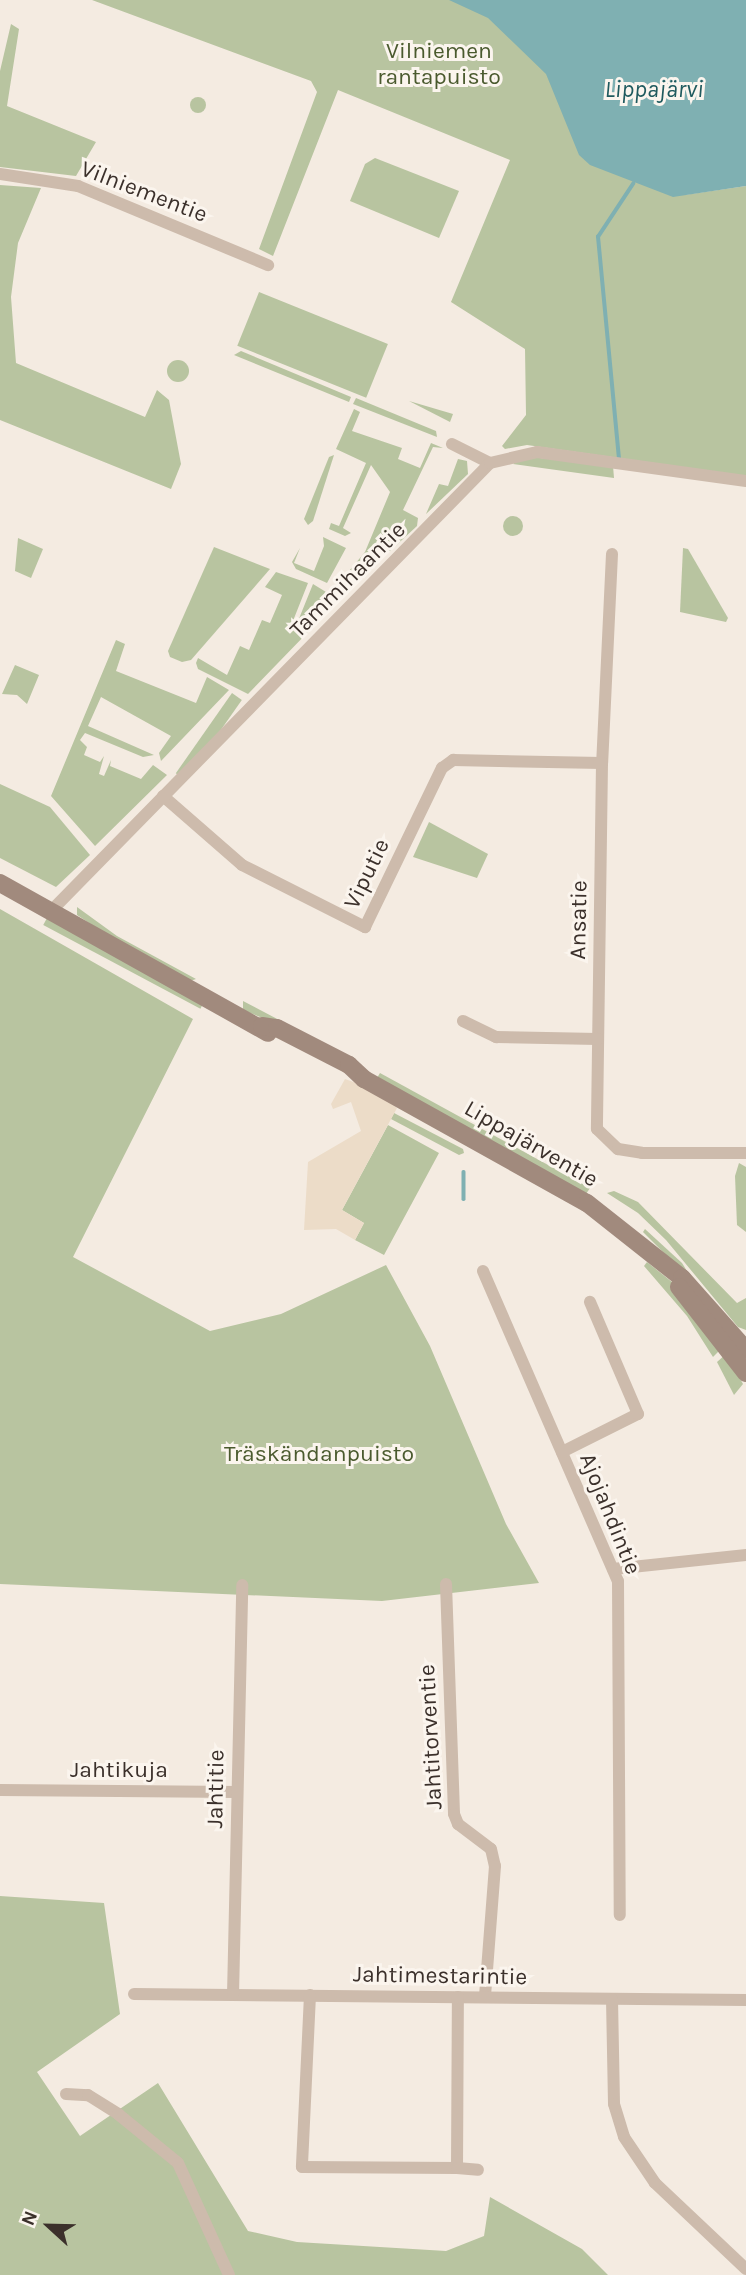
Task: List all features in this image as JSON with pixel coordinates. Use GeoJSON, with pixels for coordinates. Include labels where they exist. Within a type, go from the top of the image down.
{"type":"FeatureCollection","features":[{"type":"Feature","properties":{"kind":"main road","name":"Lippajärventie"},"geometry":{"type":"LineString","coordinates":[[0,883],[262,1026],[277,1028],[358,1070],[364,1079],[587,1203],[664,1264],[696,1314],[744,1360]]}},
{"type":"Feature","properties":{"kind":"street","name":"Vilniementie"},"geometry":{"type":"LineString","coordinates":[[0,174],[78,186],[268,265]]}},
{"type":"Feature","properties":{"kind":"street"},"geometry":{"type":"LineString","coordinates":[[452,444],[490,463],[537,452],[746,481]]}},
{"type":"Feature","properties":{"kind":"street","name":"Tammihaantie"},"geometry":{"type":"LineString","coordinates":[[52,910],[490,463]]}},
{"type":"Feature","properties":{"kind":"street","name":"Ansatie"},"geometry":{"type":"LineString","coordinates":[[612,554],[602,763],[597,1129],[605,1141],[618,1149],[642,1153],[746,1153]]}},
{"type":"Feature","properties":{"kind":"street","name":"Viputie"},"geometry":{"type":"LineString","coordinates":[[163,796],[242,865],[365,927],[442,768],[453,760],[602,763]]}},
{"type":"Feature","properties":{"kind":"street"},"geometry":{"type":"LineString","coordinates":[[463,1021],[496,1037],[598,1040]]}},
{"type":"Feature","properties":{"kind":"street","name":"Ajojahdintie"},"geometry":{"type":"LineString","coordinates":[[483,1271],[614,1569],[619,1590],[621,1914]]}},
{"type":"Feature","properties":{"kind":"street"},"geometry":{"type":"LineString","coordinates":[[562,1452],[638,1413],[590,1302]]}},
{"type":"Feature","properties":{"kind":"street"},"geometry":{"type":"LineString","coordinates":[[614,1569],[746,1555]]}},
{"type":"Feature","properties":{"kind":"street","name":"Jahtitorventie"},"geometry":{"type":"LineString","coordinates":[[446,1584],[454,1814],[458,1824],[491,1849],[495,1866],[485,1997]]}},
{"type":"Feature","properties":{"kind":"street","name":"Jahtitie"},"geometry":{"type":"LineString","coordinates":[[233,1994],[242,1585]]}},
{"type":"Feature","properties":{"kind":"street","name":"Jahtikuja"},"geometry":{"type":"LineString","coordinates":[[0,1790],[237,1792]]}},
{"type":"Feature","properties":{"kind":"street","name":"Jahtimestarintie"},"geometry":{"type":"LineString","coordinates":[[134,1994],[746,2000]]}},
{"type":"Feature","properties":{"kind":"street"},"geometry":{"type":"LineString","coordinates":[[310,1995],[302,2167],[478,2170]]}},
{"type":"Feature","properties":{"kind":"street"},"geometry":{"type":"LineString","coordinates":[[457,2168],[458,1997]]}},
{"type":"Feature","properties":{"kind":"street"},"geometry":{"type":"LineString","coordinates":[[612,1998],[614,2104],[624,2137],[655,2183],[746,2269]]}},
{"type":"Feature","properties":{"kind":"street"},"geometry":{"type":"LineString","coordinates":[[66,2094],[88,2095],[118,2114],[178,2163],[229,2275]]}},
{"type":"Feature","properties":{"kind":"green space","name":"Vilniemen rantapuisto"},"geometry":{"type":"Polygon","coordinates":[[[92,0],[746,0],[684,195],[746,186],[746,476],[527,445],[505,449],[502,446],[526,415],[525,349],[451,302],[510,160],[338,90],[273,256],[259,249],[317,92],[311,81],[92,0]]]}},
{"type":"Feature","properties":{"kind":"green space"},"geometry":{"type":"Polygon","coordinates":[[[11,24],[19,29],[7,106],[96,142],[76,176],[0,167],[0,71],[11,24]]]}},
{"type":"Feature","properties":{"kind":"green space"},"geometry":{"type":"Polygon","coordinates":[[[198,97],[204,99],[204,111],[198,113],[192,111],[190,105],[192,99],[198,97]]]}},
{"type":"Feature","properties":{"kind":"green space"},"geometry":{"type":"Polygon","coordinates":[[[375,158],[459,191],[439,238],[350,201],[365,164],[375,158]]]}},
{"type":"Feature","properties":{"kind":"green space"},"geometry":{"type":"Polygon","coordinates":[[[0,185],[41,188],[18,243],[11,297],[16,363],[145,417],[157,390],[169,400],[181,464],[171,489],[0,420],[0,185]]]}},
{"type":"Feature","properties":{"kind":"green space"},"geometry":{"type":"Polygon","coordinates":[[[259,292],[388,344],[366,398],[237,346],[259,292]]]}},
{"type":"Feature","properties":{"kind":"green space"},"geometry":{"type":"Polygon","coordinates":[[[241,351],[351,397],[349,402],[234,355],[241,351]]]}},
{"type":"Feature","properties":{"kind":"green space"},"geometry":{"type":"Polygon","coordinates":[[[178,360],[186,363],[189,371],[186,379],[178,382],[170,379],[167,371],[170,363],[178,360]]]}},
{"type":"Feature","properties":{"kind":"green space"},"geometry":{"type":"Polygon","coordinates":[[[356,398],[436,431],[437,437],[353,404],[356,398]]]}},
{"type":"Feature","properties":{"kind":"green space"},"geometry":{"type":"Polygon","coordinates":[[[409,401],[453,414],[450,422],[409,401]]]}},
{"type":"Feature","properties":{"kind":"green space"},"geometry":{"type":"Polygon","coordinates":[[[354,409],[360,412],[352,431],[402,448],[398,459],[420,468],[431,443],[443,448],[433,447],[403,510],[418,518],[417,526],[346,592],[339,583],[365,552],[390,492],[371,465],[343,528],[351,533],[345,536],[329,529],[331,523],[339,526],[366,463],[336,449],[354,409]]]}},
{"type":"Feature","properties":{"kind":"green space"},"geometry":{"type":"Polygon","coordinates":[[[334,455],[313,521],[308,525],[304,519],[329,457],[334,455]]]}},
{"type":"Feature","properties":{"kind":"green space"},"geometry":{"type":"Polygon","coordinates":[[[522,456],[613,466],[614,478],[513,464],[522,456]]]}},
{"type":"Feature","properties":{"kind":"green space"},"geometry":{"type":"Polygon","coordinates":[[[458,459],[467,461],[468,474],[426,514],[439,484],[448,486],[458,459]]]}},
{"type":"Feature","properties":{"kind":"green space"},"geometry":{"type":"Polygon","coordinates":[[[513,516],[520,519],[523,526],[520,533],[513,536],[506,533],[503,526],[506,519],[513,516]]]}},
{"type":"Feature","properties":{"kind":"green space"},"geometry":{"type":"Polygon","coordinates":[[[323,537],[346,548],[327,583],[296,569],[292,562],[300,548],[294,563],[314,571],[324,546],[323,537]]]}},
{"type":"Feature","properties":{"kind":"green space"},"geometry":{"type":"Polygon","coordinates":[[[18,538],[43,549],[31,578],[15,571],[18,538]]]}},
{"type":"Feature","properties":{"kind":"green space"},"geometry":{"type":"Polygon","coordinates":[[[214,547],[270,569],[191,660],[182,662],[170,657],[168,651],[214,547]]]}},
{"type":"Feature","properties":{"kind":"green space"},"geometry":{"type":"Polygon","coordinates":[[[683,548],[688,549],[728,618],[726,622],[680,612],[683,548]]]}},
{"type":"Feature","properties":{"kind":"green space"},"geometry":{"type":"Polygon","coordinates":[[[276,572],[308,583],[289,631],[296,626],[313,584],[339,600],[248,694],[198,669],[196,663],[198,658],[227,675],[240,646],[249,650],[262,620],[270,623],[282,595],[265,587],[276,572]]]}},
{"type":"Feature","properties":{"kind":"green space"},"geometry":{"type":"Polygon","coordinates":[[[116,640],[125,644],[116,671],[196,703],[207,677],[229,690],[161,761],[159,753],[171,736],[101,697],[88,726],[154,755],[143,757],[85,733],[80,740],[87,747],[84,755],[100,762],[104,756],[99,774],[104,776],[111,760],[110,766],[141,779],[153,765],[167,775],[95,846],[51,796],[116,640]]]}},
{"type":"Feature","properties":{"kind":"green space"},"geometry":{"type":"Polygon","coordinates":[[[15,665],[39,675],[27,704],[17,695],[2,694],[15,665]]]}},
{"type":"Feature","properties":{"kind":"green space"},"geometry":{"type":"Polygon","coordinates":[[[232,693],[242,700],[186,780],[176,773],[232,693]]]}},
{"type":"Feature","properties":{"kind":"green space"},"geometry":{"type":"Polygon","coordinates":[[[0,784],[50,807],[90,855],[56,887],[0,858],[0,784]]]}},
{"type":"Feature","properties":{"kind":"green space"},"geometry":{"type":"Polygon","coordinates":[[[429,822],[488,854],[477,878],[413,857],[429,822]]]}},
{"type":"Feature","properties":{"kind":"green space"},"geometry":{"type":"Polygon","coordinates":[[[77,907],[117,936],[196,979],[190,981],[112,938],[77,915],[77,907]]]}},
{"type":"Feature","properties":{"kind":"green space","name":"Träskändanpuisto"},"geometry":{"type":"Polygon","coordinates":[[[0,909],[193,1019],[73,1257],[210,1331],[281,1314],[386,1265],[430,1346],[506,1524],[539,1583],[382,1601],[0,1584],[0,909]]]}},
{"type":"Feature","properties":{"kind":"green space"},"geometry":{"type":"Polygon","coordinates":[[[47,918],[204,1002],[200,1009],[43,925],[47,918]]]}},
{"type":"Feature","properties":{"kind":"green space"},"geometry":{"type":"Polygon","coordinates":[[[243,1001],[283,1022],[282,1026],[243,1010],[243,1001]]]}},
{"type":"Feature","properties":{"kind":"green space"},"geometry":{"type":"Polygon","coordinates":[[[380,1073],[590,1188],[586,1194],[377,1078],[380,1073]]]}},
{"type":"Feature","properties":{"kind":"green space"},"geometry":{"type":"Polygon","coordinates":[[[394,1113],[463,1149],[464,1153],[459,1155],[391,1119],[394,1113]]]}},
{"type":"Feature","properties":{"kind":"green space"},"geometry":{"type":"Polygon","coordinates":[[[388,1125],[439,1153],[384,1255],[355,1240],[364,1223],[342,1210],[388,1125]]]}},
{"type":"Feature","properties":{"kind":"green space"},"geometry":{"type":"Polygon","coordinates":[[[739,1163],[746,1167],[746,1232],[737,1225],[735,1176],[739,1163]]]}},
{"type":"Feature","properties":{"kind":"green space"},"geometry":{"type":"Polygon","coordinates":[[[614,1191],[638,1202],[737,1303],[746,1298],[746,1330],[738,1327],[666,1240],[638,1213],[607,1193],[614,1191]]]}},
{"type":"Feature","properties":{"kind":"green space"},"geometry":{"type":"Polygon","coordinates":[[[645,1229],[682,1263],[695,1284],[643,1232],[645,1229]]]}},
{"type":"Feature","properties":{"kind":"green space"},"geometry":{"type":"Polygon","coordinates":[[[647,1262],[672,1282],[721,1349],[713,1357],[687,1316],[644,1266],[647,1262]]]}},
{"type":"Feature","properties":{"kind":"green space"},"geometry":{"type":"Polygon","coordinates":[[[726,1354],[743,1384],[734,1395],[717,1362],[726,1354]]]}},
{"type":"Feature","properties":{"kind":"green space"},"geometry":{"type":"Polygon","coordinates":[[[0,1896],[104,1903],[120,2014],[37,2072],[80,2136],[158,2083],[248,2231],[297,2242],[446,2251],[484,2236],[490,2197],[582,2249],[608,2275],[0,2275],[0,1896]]]}},
{"type":"Feature","properties":{"kind":"shaded area"},"geometry":{"type":"Polygon","coordinates":[[[345,1079],[376,1090],[397,1108],[342,1210],[364,1223],[355,1240],[336,1229],[304,1230],[308,1162],[361,1131],[351,1102],[333,1109],[331,1104],[345,1079]]]}},
{"type":"Feature","properties":{"kind":"water","name":"Lippajärvi"},"geometry":{"type":"Polygon","coordinates":[[[449,0],[746,0],[746,186],[673,197],[590,165],[579,155],[546,74],[488,18],[449,0]]]}},
{"type":"Feature","properties":{"kind":"waterway"},"geometry":{"type":"LineString","coordinates":[[619,459],[598,237],[633,184]]}},
{"type":"Feature","properties":{"kind":"waterway"},"geometry":{"type":"LineString","coordinates":[[464,1172],[464,1199]]}}]}
